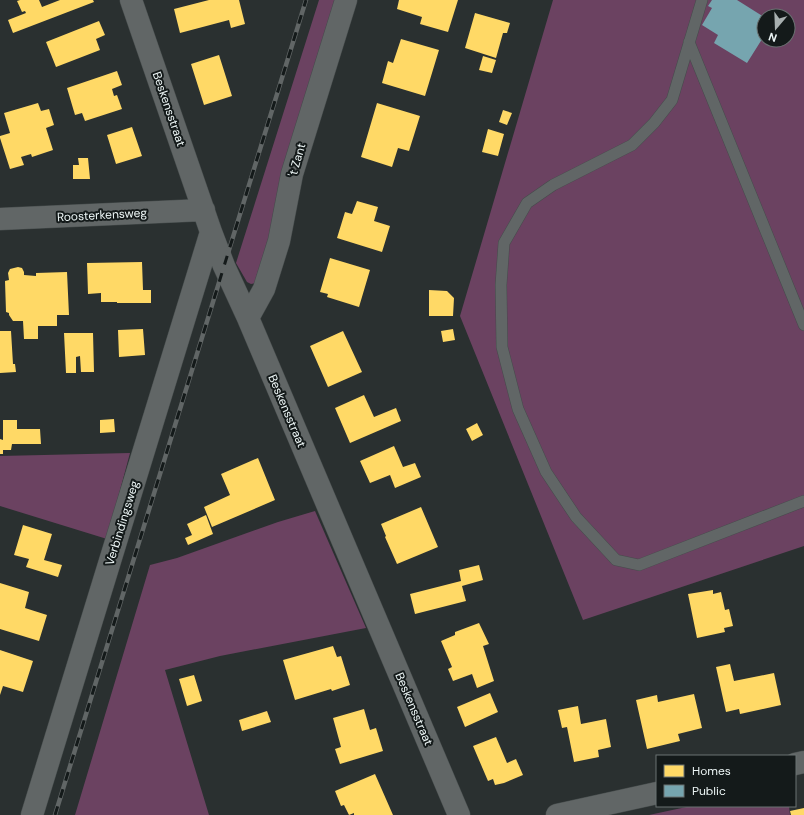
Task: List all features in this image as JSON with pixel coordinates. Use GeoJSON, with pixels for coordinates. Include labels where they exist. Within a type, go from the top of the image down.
{"type":"FeatureCollection","features":[{"type":"Feature","properties":{"kind":"street","name":"Beskensstraat"},"geometry":{"type":"LineString","coordinates":[[130,0],[224,266],[248,318],[459,815]]}},
{"type":"Feature","properties":{"kind":"street","name":"'t Zant"},"geometry":{"type":"LineString","coordinates":[[248,318],[264,289],[279,241],[292,174],[346,0]]}},
{"type":"Feature","properties":{"kind":"street","name":"Roosterkensweg"},"geometry":{"type":"LineString","coordinates":[[0,219],[204,210]]}},
{"type":"Feature","properties":{"kind":"street","name":"Verbindingsweg"},"geometry":{"type":"LineString","coordinates":[[32,815],[211,232]]}},
{"type":"Feature","properties":{"kind":"street"},"geometry":{"type":"LineString","coordinates":[[558,815],[656,793]]}},
{"type":"Feature","properties":{"kind":"lane"},"geometry":{"type":"LineString","coordinates":[[702,0],[672,100],[654,123],[632,145],[553,185],[527,203],[504,243],[501,285],[502,347],[518,409],[546,472],[576,517],[616,560],[639,565],[804,501]]}},
{"type":"Feature","properties":{"kind":"lane"},"geometry":{"type":"LineString","coordinates":[[689,42],[804,325]]}},
{"type":"Feature","properties":{"kind":"shaded area"},"geometry":{"type":"Polygon","coordinates":[[[319,0],[337,0],[256,283],[251,284],[247,282],[236,263],[319,0]]]}},
{"type":"Feature","properties":{"kind":"shaded area"},"geometry":{"type":"Polygon","coordinates":[[[553,0],[804,0],[804,546],[583,620],[460,316],[553,0]]]}},
{"type":"Feature","properties":{"kind":"shaded area"},"geometry":{"type":"Polygon","coordinates":[[[130,453],[107,539],[0,506],[0,456],[130,453]]]}},
{"type":"Feature","properties":{"kind":"shaded area"},"geometry":{"type":"Polygon","coordinates":[[[315,511],[366,628],[220,656],[165,670],[209,815],[75,815],[150,565],[177,558],[278,522],[315,511]]]}},
{"type":"Feature","properties":{"kind":"shaded area"},"geometry":{"type":"Polygon","coordinates":[[[686,807],[789,807],[790,815],[649,815],[686,807]]]}},
{"type":"Feature","properties":{"kind":"building: Homes"},"geometry":{"type":"Polygon","coordinates":[[[39,0],[42,7],[60,0],[93,0],[94,2],[13,33],[8,20],[26,13],[25,11],[22,12],[17,1],[39,0]]]}},
{"type":"Feature","properties":{"kind":"building: Homes"},"geometry":{"type":"Polygon","coordinates":[[[209,0],[239,0],[245,24],[231,28],[229,20],[180,33],[174,9],[209,0]]]}},
{"type":"Feature","properties":{"kind":"building: Homes"},"geometry":{"type":"Polygon","coordinates":[[[399,0],[458,0],[448,32],[420,24],[422,17],[397,9],[399,0]]]}},
{"type":"Feature","properties":{"kind":"building: Homes"},"geometry":{"type":"Polygon","coordinates":[[[475,13],[510,23],[507,33],[503,33],[496,58],[465,48],[475,13]]]}},
{"type":"Feature","properties":{"kind":"building: Homes"},"geometry":{"type":"Polygon","coordinates":[[[99,21],[105,35],[96,39],[100,50],[56,67],[46,42],[99,21]]]}},
{"type":"Feature","properties":{"kind":"building: Homes"},"geometry":{"type":"Polygon","coordinates":[[[401,39],[439,50],[425,96],[382,83],[388,61],[393,63],[401,39]]]}},
{"type":"Feature","properties":{"kind":"building: Homes"},"geometry":{"type":"Polygon","coordinates":[[[219,55],[232,96],[204,105],[191,64],[219,55]]]}},
{"type":"Feature","properties":{"kind":"building: Homes"},"geometry":{"type":"Polygon","coordinates":[[[483,56],[496,60],[492,73],[479,70],[483,56]]]}},
{"type":"Feature","properties":{"kind":"building: Homes"},"geometry":{"type":"Polygon","coordinates":[[[117,71],[122,85],[112,89],[114,96],[117,95],[122,109],[85,121],[82,113],[75,115],[67,88],[117,71]]]}},
{"type":"Feature","properties":{"kind":"building: Homes"},"geometry":{"type":"Polygon","coordinates":[[[38,103],[41,111],[49,109],[54,125],[46,128],[53,150],[32,157],[31,154],[21,157],[24,165],[10,169],[0,138],[0,136],[10,133],[4,113],[38,103]]]}},
{"type":"Feature","properties":{"kind":"building: Homes"},"geometry":{"type":"Polygon","coordinates":[[[377,103],[420,116],[409,151],[398,148],[392,167],[361,157],[377,103]]]}},
{"type":"Feature","properties":{"kind":"building: Homes"},"geometry":{"type":"Polygon","coordinates":[[[503,110],[512,113],[507,125],[499,122],[503,110]]]}},
{"type":"Feature","properties":{"kind":"building: Homes"},"geometry":{"type":"Polygon","coordinates":[[[132,127],[142,156],[116,164],[107,135],[132,127]]]}},
{"type":"Feature","properties":{"kind":"building: Homes"},"geometry":{"type":"Polygon","coordinates":[[[488,129],[504,134],[498,156],[482,152],[488,129]]]}},
{"type":"Feature","properties":{"kind":"building: Homes"},"geometry":{"type":"Polygon","coordinates":[[[78,158],[88,158],[90,179],[73,179],[73,165],[79,165],[78,158]]]}},
{"type":"Feature","properties":{"kind":"building: Homes"},"geometry":{"type":"Polygon","coordinates":[[[357,201],[378,207],[374,221],[390,226],[382,252],[337,238],[345,212],[352,214],[357,201]]]}},
{"type":"Feature","properties":{"kind":"building: Homes"},"geometry":{"type":"Polygon","coordinates":[[[330,258],[370,270],[359,307],[327,297],[328,294],[320,292],[330,258]]]}},
{"type":"Feature","properties":{"kind":"building: Homes"},"geometry":{"type":"Polygon","coordinates":[[[142,262],[143,290],[151,290],[151,303],[101,302],[101,293],[88,294],[87,263],[142,262]]]}},
{"type":"Feature","properties":{"kind":"building: Homes"},"geometry":{"type":"Polygon","coordinates":[[[18,267],[22,268],[24,275],[36,276],[36,273],[67,272],[69,315],[57,315],[57,326],[38,326],[38,339],[24,339],[23,321],[13,321],[9,313],[6,312],[5,281],[9,280],[8,273],[10,269],[18,267]]]}},
{"type":"Feature","properties":{"kind":"building: Homes"},"geometry":{"type":"Polygon","coordinates":[[[429,290],[447,291],[454,298],[453,316],[429,316],[429,290]]]}},
{"type":"Feature","properties":{"kind":"building: Homes"},"geometry":{"type":"Polygon","coordinates":[[[143,329],[145,355],[119,357],[118,330],[143,329]]]}},
{"type":"Feature","properties":{"kind":"building: Homes"},"geometry":{"type":"Polygon","coordinates":[[[453,329],[455,340],[443,342],[441,331],[453,329]]]}},
{"type":"Feature","properties":{"kind":"building: Homes"},"geometry":{"type":"Polygon","coordinates":[[[0,331],[11,331],[13,364],[15,364],[16,372],[0,373],[0,331]]]}},
{"type":"Feature","properties":{"kind":"building: Homes"},"geometry":{"type":"Polygon","coordinates":[[[343,331],[362,372],[328,387],[310,346],[343,331]]]}},
{"type":"Feature","properties":{"kind":"building: Homes"},"geometry":{"type":"Polygon","coordinates":[[[64,333],[93,333],[94,372],[81,372],[80,356],[76,357],[76,373],[66,373],[64,333]]]}},
{"type":"Feature","properties":{"kind":"building: Homes"},"geometry":{"type":"Polygon","coordinates":[[[364,395],[374,417],[396,408],[401,421],[350,443],[335,408],[364,395]]]}},
{"type":"Feature","properties":{"kind":"building: Homes"},"geometry":{"type":"Polygon","coordinates":[[[114,419],[115,432],[100,433],[100,420],[114,419]]]}},
{"type":"Feature","properties":{"kind":"building: Homes"},"geometry":{"type":"Polygon","coordinates":[[[3,420],[17,420],[17,429],[40,429],[41,444],[12,444],[11,450],[3,450],[3,454],[0,454],[0,439],[3,440],[3,420]]]}},
{"type":"Feature","properties":{"kind":"building: Homes"},"geometry":{"type":"Polygon","coordinates":[[[477,423],[483,435],[472,441],[466,429],[477,423]]]}},
{"type":"Feature","properties":{"kind":"building: Homes"},"geometry":{"type":"Polygon","coordinates":[[[394,446],[403,467],[415,463],[421,477],[395,488],[390,475],[370,483],[360,461],[394,446]]]}},
{"type":"Feature","properties":{"kind":"building: Homes"},"geometry":{"type":"Polygon","coordinates":[[[258,458],[275,500],[212,527],[204,507],[230,495],[221,474],[258,458]]]}},
{"type":"Feature","properties":{"kind":"building: Homes"},"geometry":{"type":"Polygon","coordinates":[[[421,507],[438,547],[397,564],[381,524],[421,507]]]}},
{"type":"Feature","properties":{"kind":"building: Homes"},"geometry":{"type":"Polygon","coordinates":[[[206,515],[213,534],[188,545],[185,538],[192,535],[187,524],[206,515]]]}},
{"type":"Feature","properties":{"kind":"building: Homes"},"geometry":{"type":"Polygon","coordinates":[[[23,525],[52,534],[44,560],[62,565],[58,577],[26,567],[29,559],[14,555],[23,525]]]}},
{"type":"Feature","properties":{"kind":"building: Homes"},"geometry":{"type":"Polygon","coordinates":[[[479,565],[483,580],[462,586],[466,601],[415,614],[410,594],[461,581],[459,570],[479,565]]]}},
{"type":"Feature","properties":{"kind":"building: Homes"},"geometry":{"type":"Polygon","coordinates":[[[0,583],[29,592],[25,608],[47,615],[39,641],[0,629],[0,583]]]}},
{"type":"Feature","properties":{"kind":"building: Homes"},"geometry":{"type":"Polygon","coordinates":[[[713,590],[713,594],[721,592],[725,610],[729,609],[733,626],[724,628],[725,632],[697,638],[688,594],[713,590]]]}},
{"type":"Feature","properties":{"kind":"building: Homes"},"geometry":{"type":"Polygon","coordinates":[[[479,623],[489,644],[483,646],[494,681],[477,688],[472,674],[453,681],[448,669],[452,667],[441,641],[455,635],[455,632],[479,623]]]}},
{"type":"Feature","properties":{"kind":"building: Homes"},"geometry":{"type":"Polygon","coordinates":[[[333,646],[337,657],[341,656],[350,685],[295,700],[283,660],[333,646]]]}},
{"type":"Feature","properties":{"kind":"building: Homes"},"geometry":{"type":"Polygon","coordinates":[[[0,650],[33,661],[23,692],[3,686],[0,695],[0,650]]]}},
{"type":"Feature","properties":{"kind":"building: Homes"},"geometry":{"type":"Polygon","coordinates":[[[730,664],[734,681],[774,673],[781,705],[740,714],[739,709],[726,712],[716,667],[730,664]]]}},
{"type":"Feature","properties":{"kind":"building: Homes"},"geometry":{"type":"Polygon","coordinates":[[[194,675],[202,701],[187,706],[179,679],[194,675]]]}},
{"type":"Feature","properties":{"kind":"building: Homes"},"geometry":{"type":"Polygon","coordinates":[[[490,693],[498,712],[465,727],[457,707],[490,693]]]}},
{"type":"Feature","properties":{"kind":"building: Homes"},"geometry":{"type":"Polygon","coordinates":[[[694,694],[702,728],[678,734],[680,741],[647,749],[636,700],[657,695],[658,702],[694,694]]]}},
{"type":"Feature","properties":{"kind":"building: Homes"},"geometry":{"type":"Polygon","coordinates":[[[578,706],[581,724],[606,719],[611,747],[598,750],[599,757],[574,762],[567,727],[562,728],[558,710],[578,706]]]}},
{"type":"Feature","properties":{"kind":"building: Homes"},"geometry":{"type":"Polygon","coordinates":[[[364,709],[370,730],[376,728],[383,751],[340,764],[335,749],[341,747],[333,718],[364,709]]]}},
{"type":"Feature","properties":{"kind":"building: Homes"},"geometry":{"type":"Polygon","coordinates":[[[267,711],[271,722],[242,731],[239,720],[267,711]]]}},
{"type":"Feature","properties":{"kind":"building: Homes"},"geometry":{"type":"Polygon","coordinates":[[[496,737],[507,763],[516,759],[523,775],[495,785],[493,779],[488,781],[473,746],[496,737]]]}},
{"type":"Feature","properties":{"kind":"building: Homes"},"geometry":{"type":"Polygon","coordinates":[[[375,774],[393,815],[354,815],[354,813],[349,815],[344,805],[341,806],[335,791],[375,774]]]}},
{"type":"Feature","properties":{"kind":"building: Homes"},"geometry":{"type":"Polygon","coordinates":[[[804,808],[804,815],[791,815],[790,811],[804,808]]]}},
{"type":"Feature","properties":{"kind":"building: Public"},"geometry":{"type":"Polygon","coordinates":[[[712,0],[737,0],[756,12],[756,48],[747,63],[714,43],[718,35],[702,25],[712,8],[708,6],[712,0]]]}},
{"type":"Feature","properties":{"kind":"railway"},"geometry":{"type":"LineString","coordinates":[[55,815],[306,0]]}}]}
